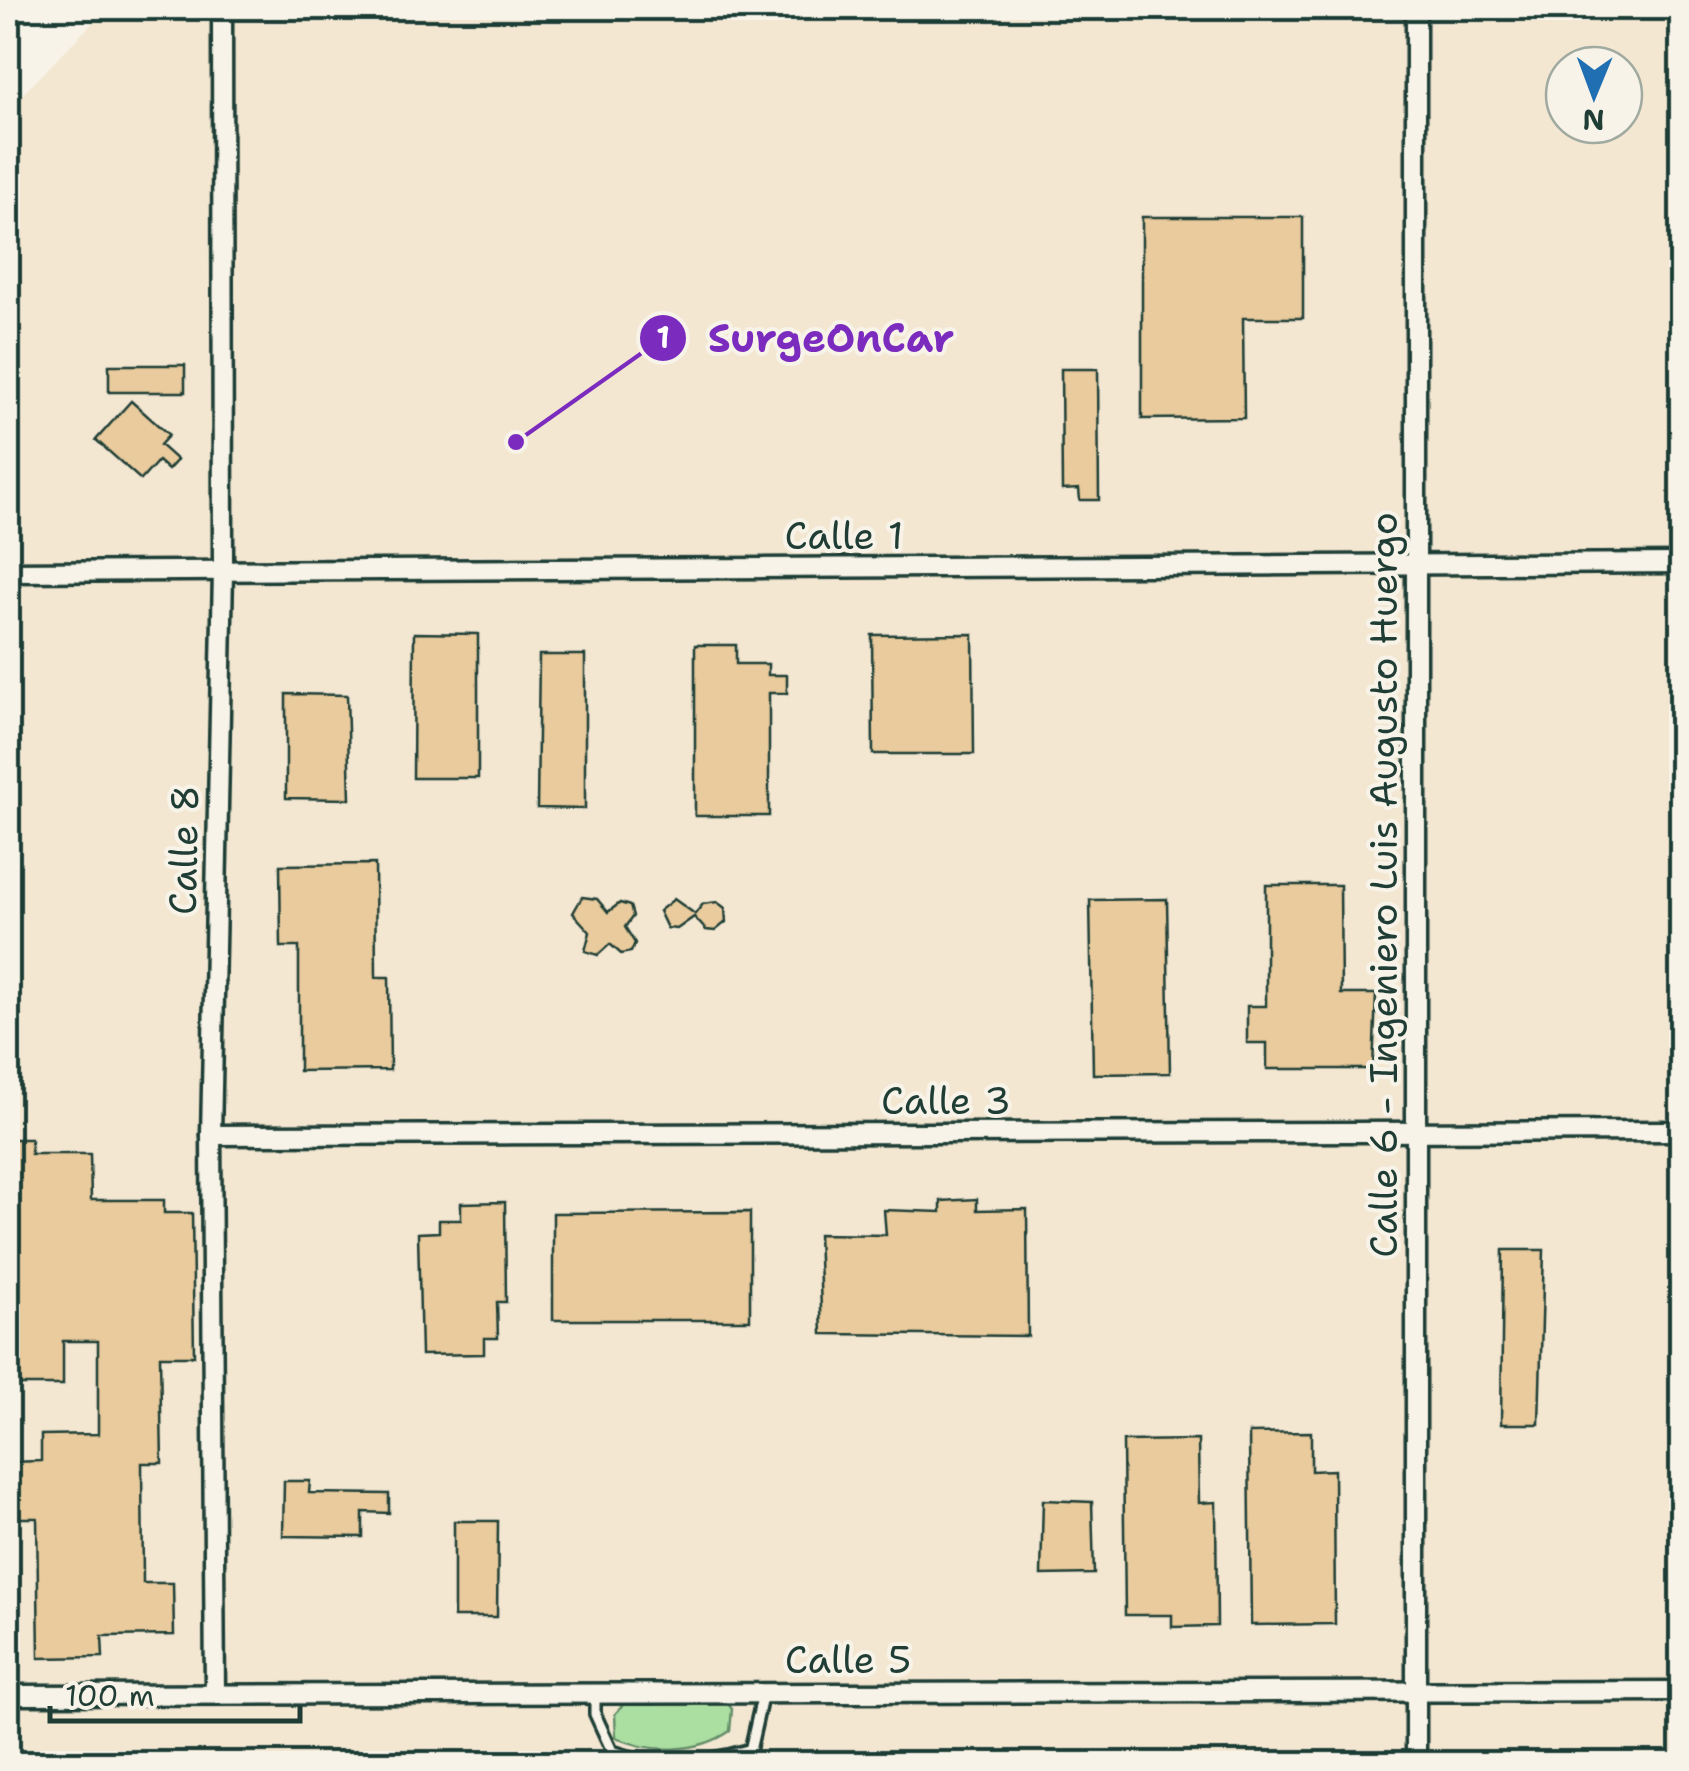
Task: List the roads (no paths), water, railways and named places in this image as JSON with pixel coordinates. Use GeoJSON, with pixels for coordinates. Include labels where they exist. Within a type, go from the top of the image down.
{"type":"FeatureCollection","features":[{"type":"Feature","properties":{"kind":"street","name":"Calle 8"},"geometry":{"type":"LineString","coordinates":[[214,1694],[211,1136],[223,572],[222,8]]}},
{"type":"Feature","properties":{"kind":"street","name":"Calle 6 - Ingeniero Luis Augusto Huergo"},"geometry":{"type":"LineString","coordinates":[[1416,8],[1416,1764]]}},
{"type":"Feature","properties":{"kind":"street","name":"Calle 1"},"geometry":{"type":"LineString","coordinates":[[8,572],[1682,563]]}},
{"type":"Feature","properties":{"kind":"street","name":"Calle 3"},"geometry":{"type":"LineString","coordinates":[[211,1136],[1682,1131]]}},
{"type":"Feature","properties":{"kind":"street","name":"Calle 5"},"geometry":{"type":"LineString","coordinates":[[15,1695],[1682,1691]]}},
{"type":"Feature","properties":{"kind":"lane"},"geometry":{"type":"LineString","coordinates":[[748,1764],[763,1693]]}},
{"type":"Feature","properties":{"kind":"lane"},"geometry":{"type":"LineString","coordinates":[[595,1694],[595,1714],[612,1752],[640,1761],[672,1762],[718,1758],[748,1750]]}},
{"type":"Feature","properties":{"kind":"place","name":"SurgeOnCar"},"geometry":{"type":"Point","coordinates":[516,442]}}]}
